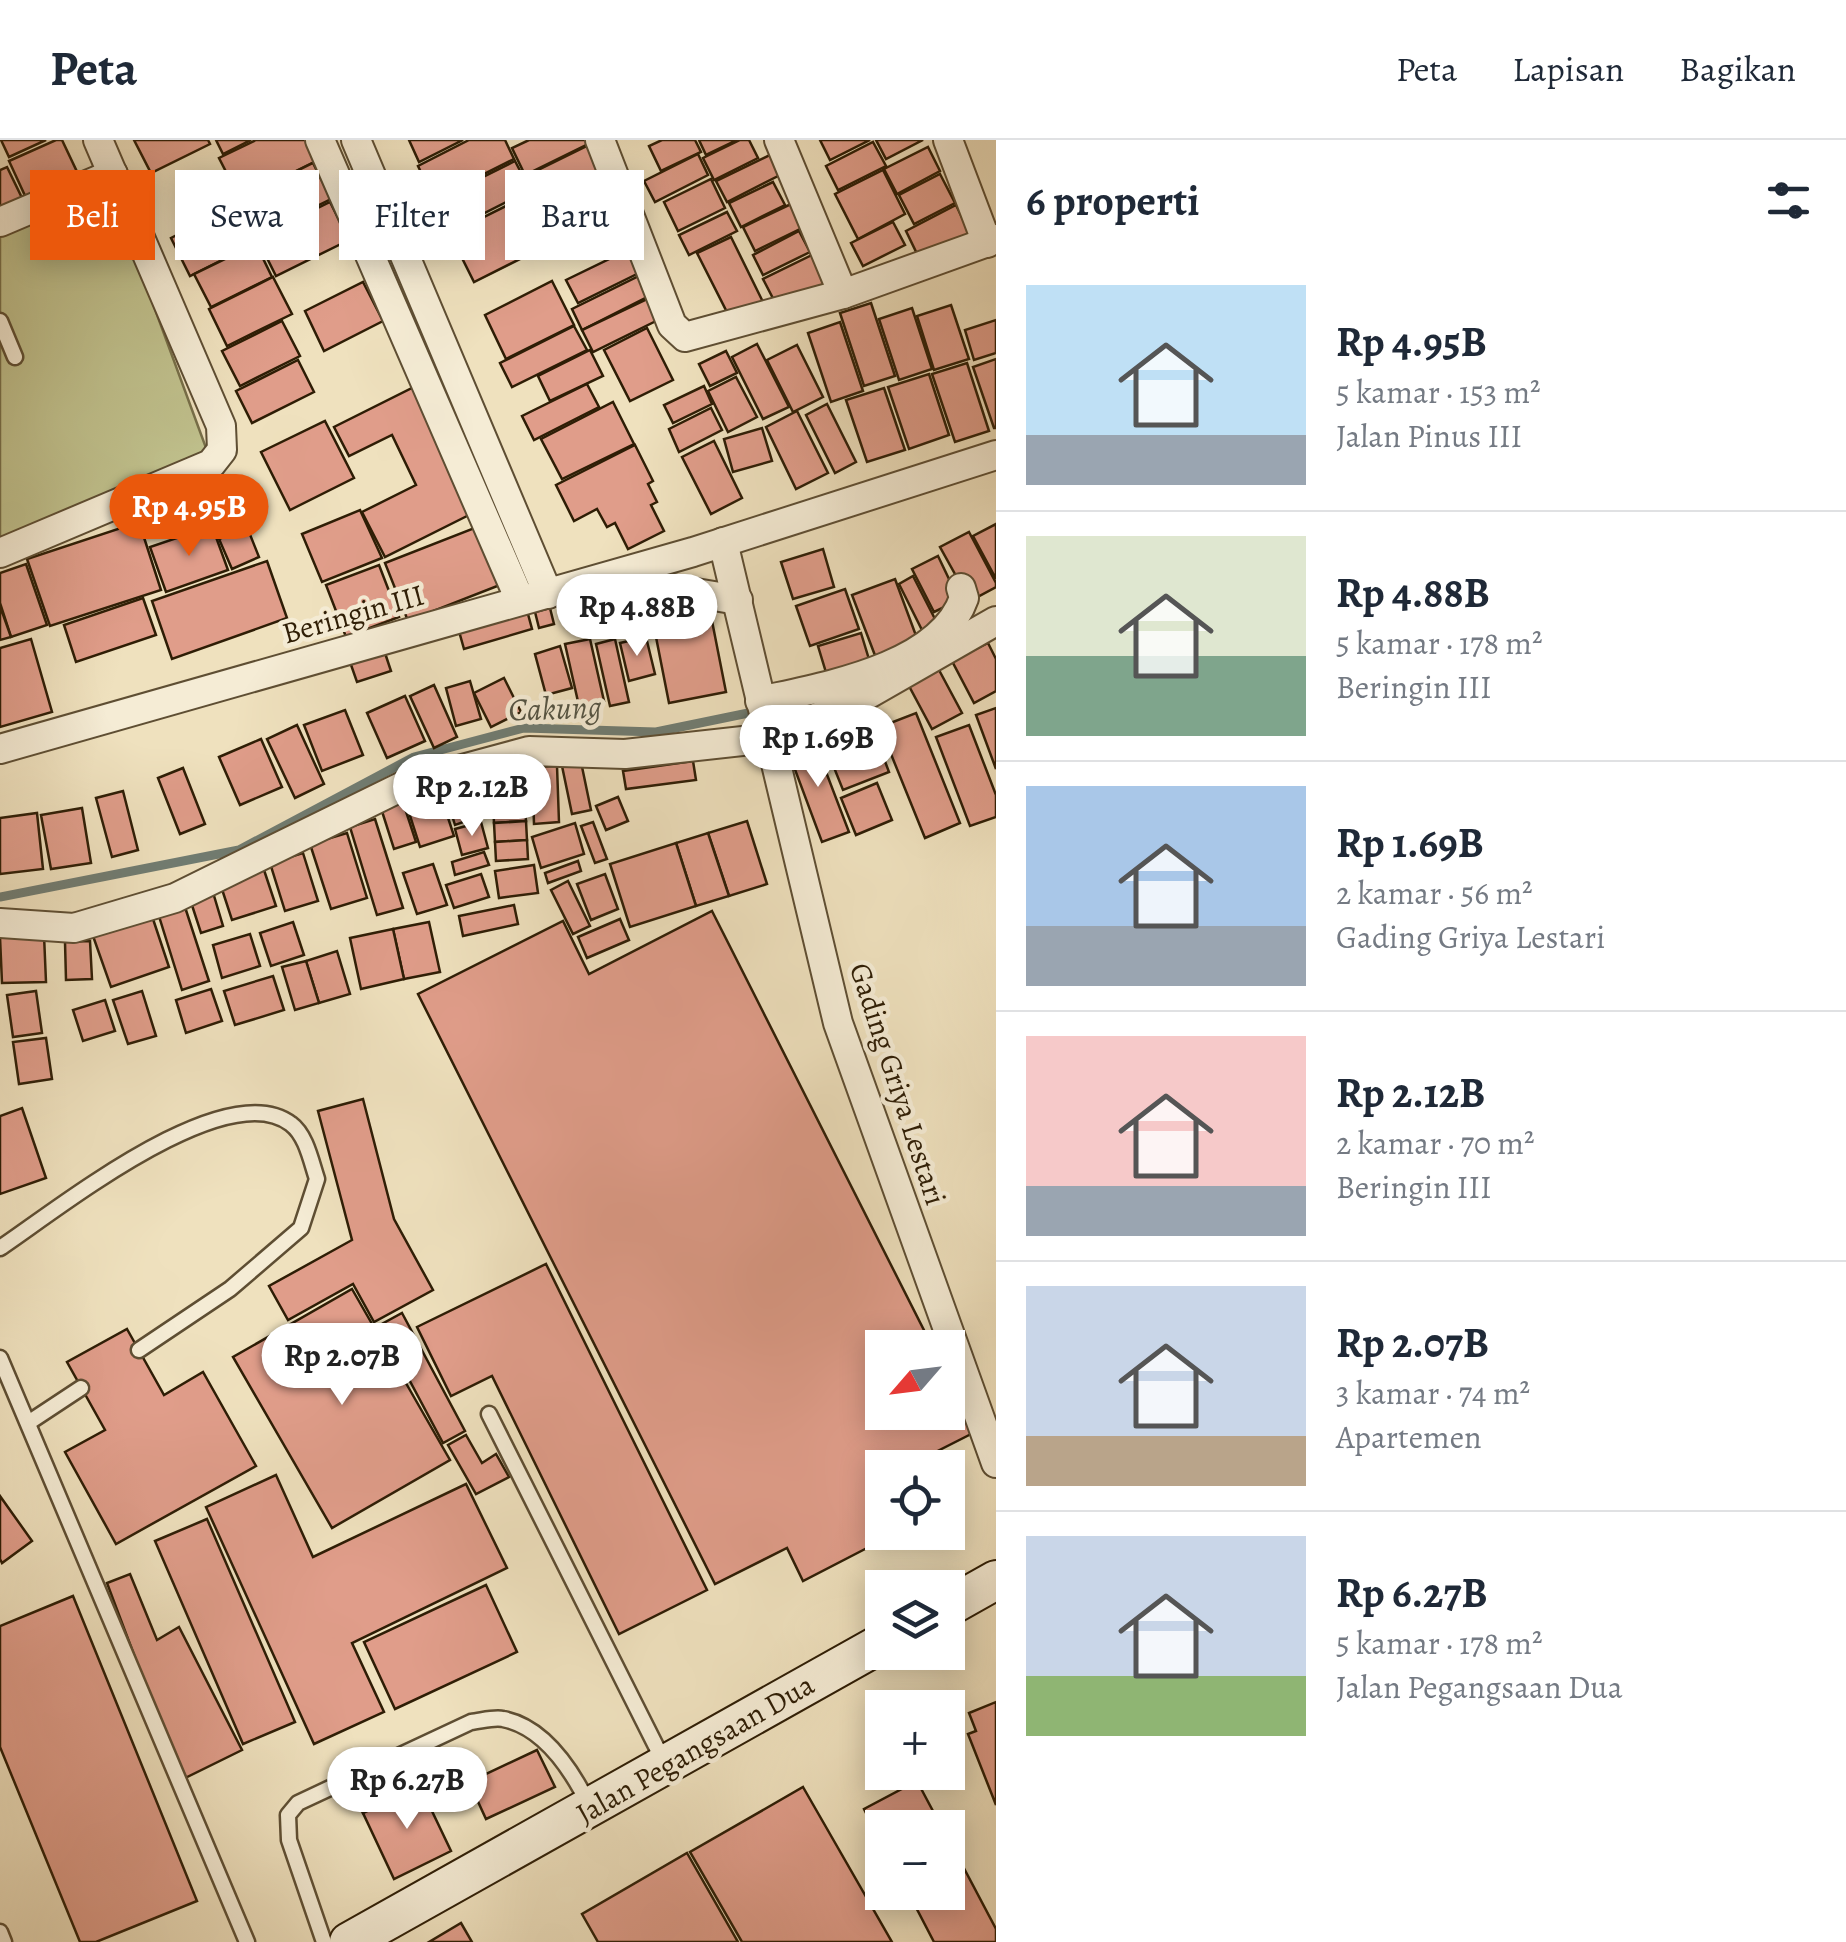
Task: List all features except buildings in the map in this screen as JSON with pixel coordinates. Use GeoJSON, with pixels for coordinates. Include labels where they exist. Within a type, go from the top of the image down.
{"type":"FeatureCollection","features":[{"type":"Feature","properties":{"kind":"main road"},"geometry":{"type":"LineString","coordinates":[[965,1597],[996,1580]]}},
{"type":"Feature","properties":{"kind":"main road","name":"Jalan Pegangsaan Dua"},"geometry":{"type":"LineString","coordinates":[[349,1942],[865,1653]]}},
{"type":"Feature","properties":{"kind":"street"},"geometry":{"type":"LineString","coordinates":[[98,140],[111,170]]}},
{"type":"Feature","properties":{"kind":"street"},"geometry":{"type":"LineString","coordinates":[[320,140],[520,600]]}},
{"type":"Feature","properties":{"kind":"street"},"geometry":{"type":"LineString","coordinates":[[356,140],[548,594]]}},
{"type":"Feature","properties":{"kind":"street"},"geometry":{"type":"LineString","coordinates":[[600,140],[672,324],[684,337],[843,294],[991,241],[948,140]]}},
{"type":"Feature","properties":{"kind":"street"},"geometry":{"type":"LineString","coordinates":[[779,140],[843,294]]}},
{"type":"Feature","properties":{"kind":"street"},"geometry":{"type":"LineString","coordinates":[[0,222],[30,209]]}},
{"type":"Feature","properties":{"kind":"street"},"geometry":{"type":"LineString","coordinates":[[0,553],[211,464],[222,450],[221,426],[150,260]]}},
{"type":"Feature","properties":{"kind":"street","name":"Beringin III"},"geometry":{"type":"LineString","coordinates":[[0,749],[548,594],[996,455]]}},
{"type":"Feature","properties":{"kind":"street","name":"Gading Griya Lestari"},"geometry":{"type":"LineString","coordinates":[[723,542],[838,1024],[996,1463]]}},
{"type":"Feature","properties":{"kind":"street"},"geometry":{"type":"LineString","coordinates":[[600,578],[738,600]]}},
{"type":"Feature","properties":{"kind":"street"},"geometry":{"type":"LineString","coordinates":[[765,720],[914,651],[958,612],[964,598],[961,588]]}},
{"type":"Feature","properties":{"kind":"street"},"geometry":{"type":"LineString","coordinates":[[0,922],[74,928],[175,898],[407,784],[529,751],[625,754],[863,697],[996,622]]}},
{"type":"Feature","properties":{"kind":"lane"},"geometry":{"type":"LineString","coordinates":[[0,321],[15,357]]}},
{"type":"Feature","properties":{"kind":"lane"},"geometry":{"type":"LineString","coordinates":[[0,1248],[142,1154],[191,1128],[249,1112],[268,1112],[293,1125],[317,1178],[300,1228],[230,1290],[138,1350]]}},
{"type":"Feature","properties":{"kind":"lane"},"geometry":{"type":"LineString","coordinates":[[0,1358],[248,1942]]}},
{"type":"Feature","properties":{"kind":"lane"},"geometry":{"type":"LineString","coordinates":[[28,1423],[82,1388]]}},
{"type":"Feature","properties":{"kind":"lane"},"geometry":{"type":"LineString","coordinates":[[490,1414],[665,1765]]}},
{"type":"Feature","properties":{"kind":"lane"},"geometry":{"type":"LineString","coordinates":[[324,1942],[289,1840],[288,1814],[298,1803],[472,1722],[503,1719],[545,1741],[576,1777],[591,1809]]}},
{"type":"Feature","properties":{"kind":"lane"},"geometry":{"type":"LineString","coordinates":[[0,1932],[4,1942]]}},
{"type":"Feature","properties":{"kind":"green space"},"geometry":{"type":"Polygon","coordinates":[[[30,223],[30,260],[137,260],[209,456],[0,539],[0,236],[30,223]]]}},
{"type":"Feature","properties":{"kind":"waterway","name":"Cakung"},"geometry":{"type":"LineString","coordinates":[[0,897],[239,850],[414,757],[524,728],[656,732],[758,711]]}}]}
